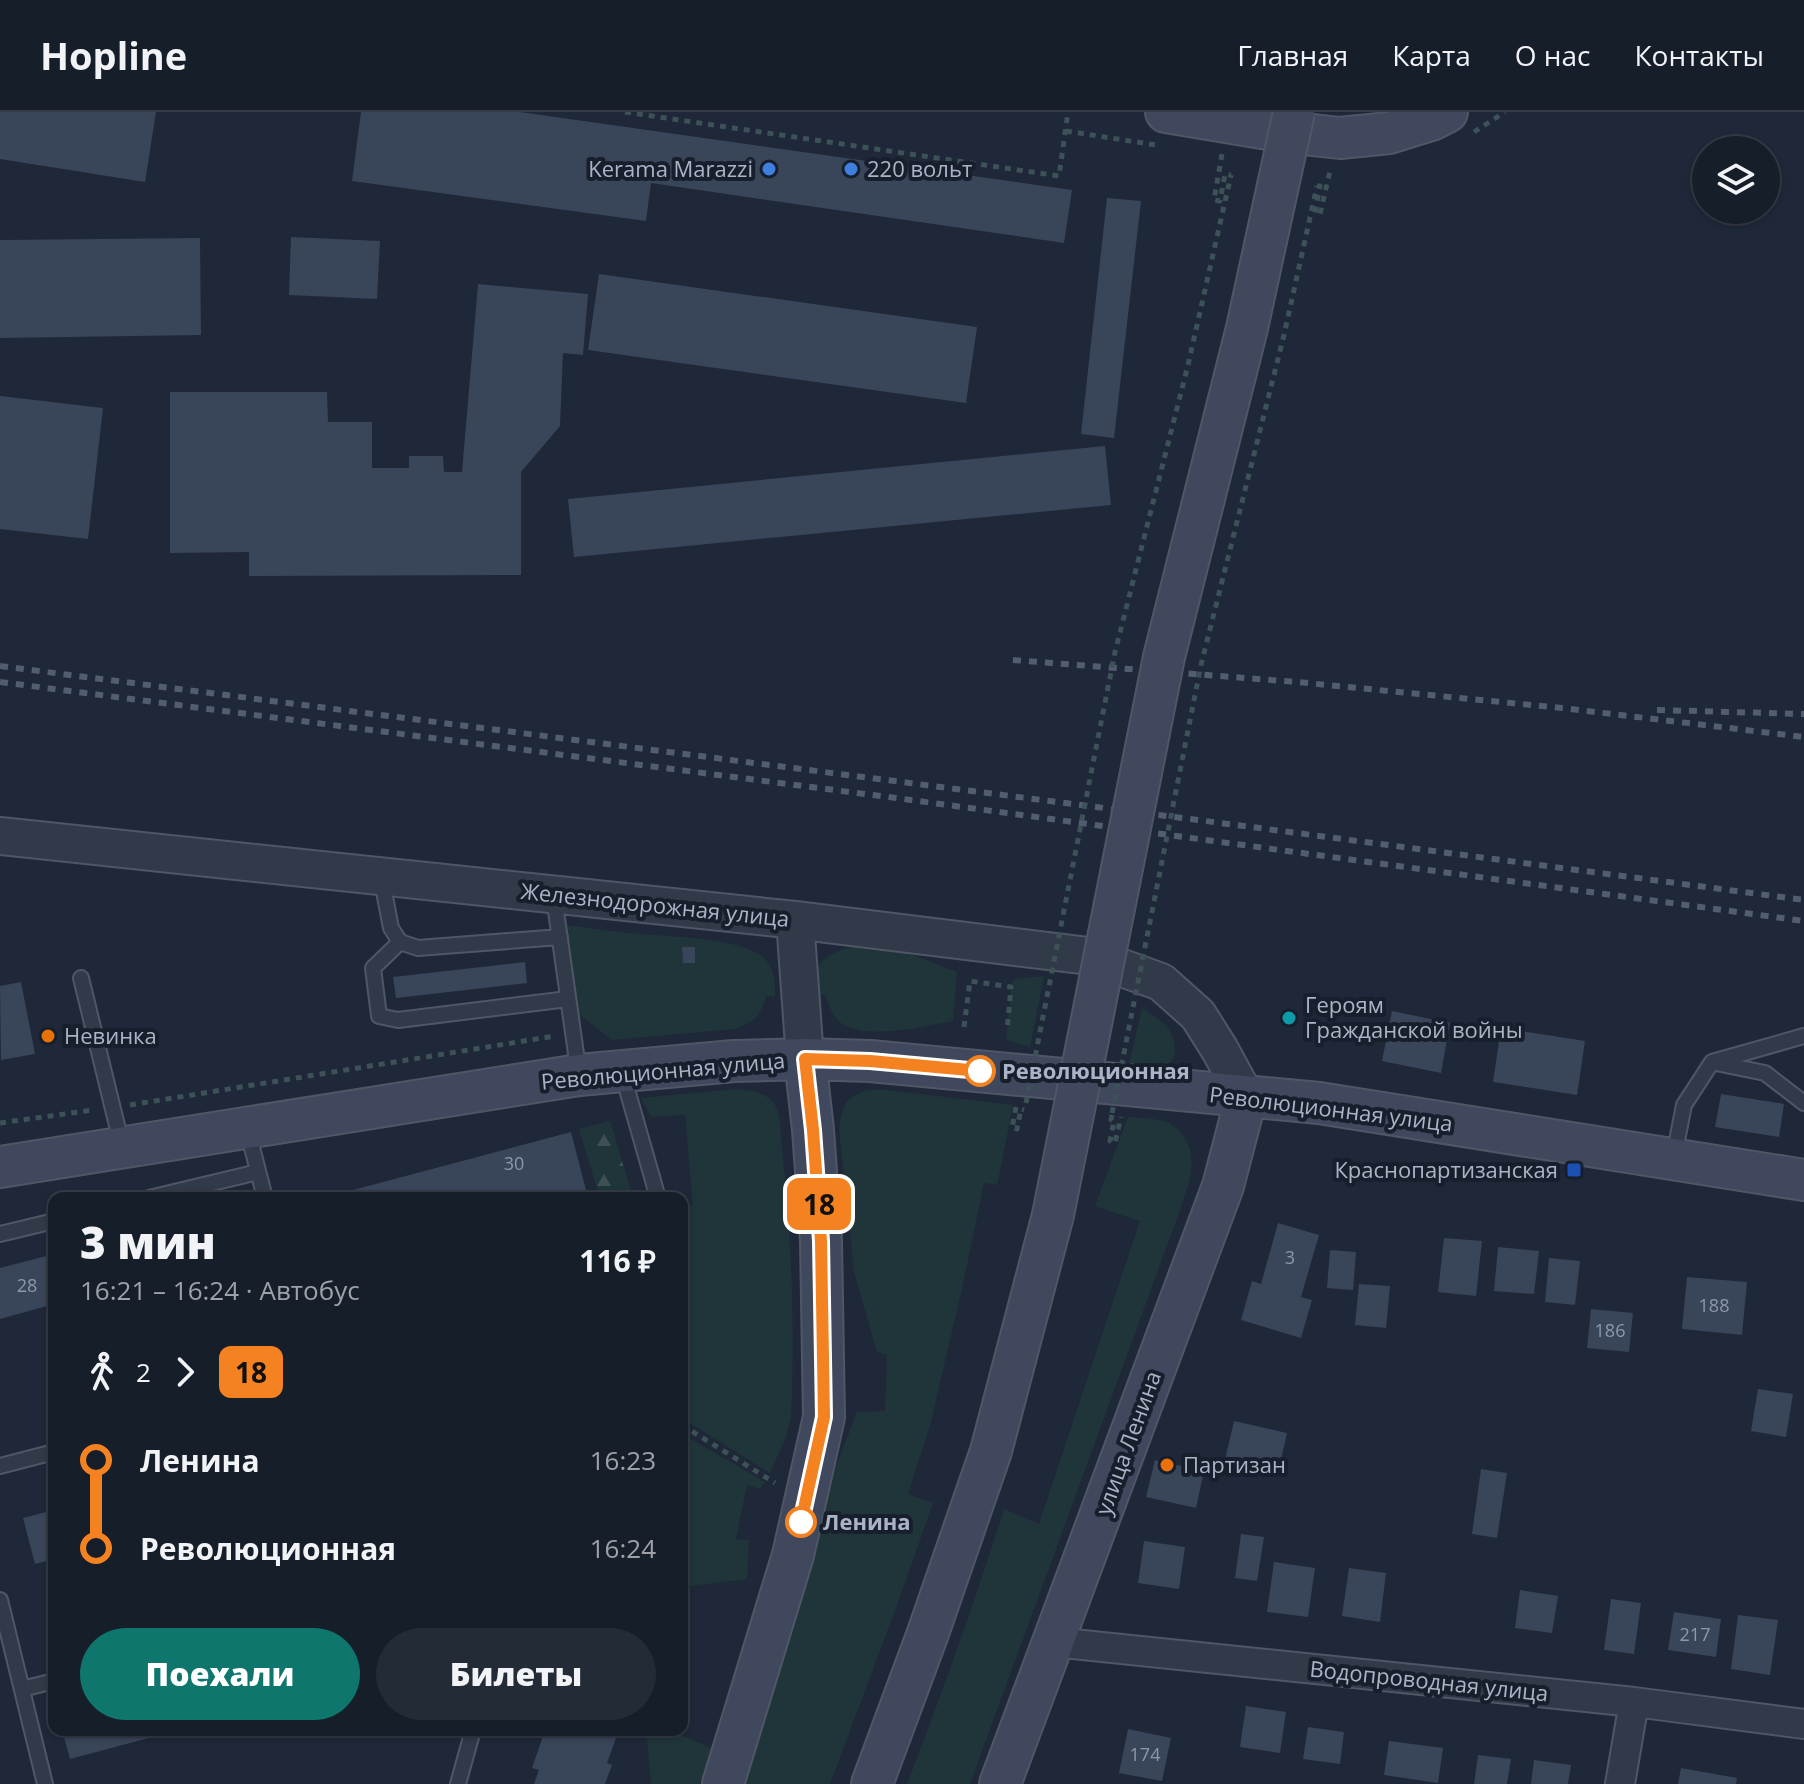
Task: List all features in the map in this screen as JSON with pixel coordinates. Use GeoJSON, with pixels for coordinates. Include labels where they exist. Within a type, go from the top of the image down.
{"type":"FeatureCollection","features":[{"type":"Feature","properties":{"kind":"main road"},"geometry":{"type":"LineString","coordinates":[[872,1784],[991,1451],[1053,1215],[1164,657],[1247,328],[1294,112]]}},
{"type":"Feature","properties":{"kind":"main road"},"geometry":{"type":"LineString","coordinates":[[1182,113],[1285,132],[1340,138],[1389,133],[1447,112]]}},
{"type":"Feature","properties":{"kind":"main road"},"geometry":{"type":"LineString","coordinates":[[723,1784],[793,1555],[824,1417],[821,1241],[805,1059]]}},
{"type":"Feature","properties":{"kind":"main road","name":"Революционная улица"},"geometry":{"type":"LineString","coordinates":[[0,1167],[579,1075],[734,1061],[805,1059],[870,1061],[1319,1103],[1804,1180]]}},
{"type":"Feature","properties":{"kind":"main road","name":"улица Ленина"},"geometry":{"type":"LineString","coordinates":[[1000,1784],[1223,1186],[1246,1098]]}},
{"type":"Feature","properties":{"kind":"street","name":"Железнодорожная улица"},"geometry":{"type":"LineString","coordinates":[[0,836],[795,920],[1089,956],[1161,982],[1198,1015],[1246,1098]]}},
{"type":"Feature","properties":{"kind":"street"},"geometry":{"type":"LineString","coordinates":[[795,920],[805,1059]]}},
{"type":"Feature","properties":{"kind":"street","name":"Водопроводная улица"},"geometry":{"type":"LineString","coordinates":[[1054,1642],[1634,1702],[1804,1724]]}},
{"type":"Feature","properties":{"kind":"street"},"geometry":{"type":"LineString","coordinates":[[1620,1784],[1634,1702]]}},
{"type":"Feature","properties":{"kind":"lane"},"geometry":{"type":"LineString","coordinates":[[380,876],[391,928],[400,942],[418,948],[560,937]]}},
{"type":"Feature","properties":{"kind":"lane"},"geometry":{"type":"LineString","coordinates":[[553,894],[579,1075]]}},
{"type":"Feature","properties":{"kind":"lane"},"geometry":{"type":"LineString","coordinates":[[400,942],[373,968],[379,1016],[398,1020],[568,999]]}},
{"type":"Feature","properties":{"kind":"lane"},"geometry":{"type":"LineString","coordinates":[[81,978],[122,1147]]}},
{"type":"Feature","properties":{"kind":"lane"},"geometry":{"type":"LineString","coordinates":[[1674,1159],[1684,1105],[1712,1062],[1804,1036]]}},
{"type":"Feature","properties":{"kind":"lane"},"geometry":{"type":"LineString","coordinates":[[1712,1062],[1765,1073],[1804,1103]]}},
{"type":"Feature","properties":{"kind":"lane"},"geometry":{"type":"LineString","coordinates":[[625,1071],[628,1093],[656,1192]]}},
{"type":"Feature","properties":{"kind":"lane"},"geometry":{"type":"LineString","coordinates":[[247,1127],[263,1192]]}},
{"type":"Feature","properties":{"kind":"lane"},"geometry":{"type":"LineString","coordinates":[[174,1192],[258,1172]]}},
{"type":"Feature","properties":{"kind":"lane"},"geometry":{"type":"LineString","coordinates":[[0,1234],[48,1222]]}},
{"type":"Feature","properties":{"kind":"lane"},"geometry":{"type":"LineString","coordinates":[[0,1466],[48,1454]]}},
{"type":"Feature","properties":{"kind":"lane"},"geometry":{"type":"LineString","coordinates":[[0,1600],[45,1784]]}},
{"type":"Feature","properties":{"kind":"lane"},"geometry":{"type":"LineString","coordinates":[[22,1689],[48,1682]]}},
{"type":"Feature","properties":{"kind":"lane"},"geometry":{"type":"LineString","coordinates":[[458,1784],[471,1736]]}},
{"type":"Feature","properties":{"kind":"path"},"geometry":{"type":"LineString","coordinates":[[625,112],[1059,176],[1068,112]]}},
{"type":"Feature","properties":{"kind":"path"},"geometry":{"type":"LineString","coordinates":[[1018,1098],[1012,1128],[1017,1129],[1021,1109],[1026,1106],[1115,652],[1188,365],[1231,175],[1225,174],[1220,201],[1214,200],[1222,153]]}},
{"type":"Feature","properties":{"kind":"path"},"geometry":{"type":"LineString","coordinates":[[1112,1113],[1201,665],[1284,335],[1317,186],[1320,186],[1315,213],[1320,214],[1331,166]]}},
{"type":"Feature","properties":{"kind":"path"},"geometry":{"type":"LineString","coordinates":[[964,1027],[970,981],[1011,987],[1007,1031]]}},
{"type":"Feature","properties":{"kind":"path"},"geometry":{"type":"LineString","coordinates":[[0,1123],[573,1034]]}},
{"type":"Feature","properties":{"kind":"path"},"geometry":{"type":"LineString","coordinates":[[1111,1120],[1114,1121],[1110,1141],[1115,1143],[1123,1108]]}},
{"type":"Feature","properties":{"kind":"path"},"geometry":{"type":"LineString","coordinates":[[688,1429],[779,1485]]}},
{"type":"Feature","properties":{"kind":"green space"},"geometry":{"type":"Polygon","coordinates":[[[567,925],[739,946],[763,957],[770,965],[774,975],[775,997],[766,996],[756,1017],[735,1029],[612,1040],[576,1012],[567,925]]]}},
{"type":"Feature","properties":{"kind":"green space"},"geometry":{"type":"Polygon","coordinates":[[[862,945],[900,950],[957,972],[953,1021],[870,1031],[857,1030],[838,1020],[825,995],[813,994],[813,977],[827,957],[840,950],[862,945]]]}},
{"type":"Feature","properties":{"kind":"green space"},"geometry":{"type":"Polygon","coordinates":[[[1044,976],[1030,1047],[1006,1040],[1014,979],[1044,976]]]}},
{"type":"Feature","properties":{"kind":"green space"},"geometry":{"type":"Polygon","coordinates":[[[1142,1008],[1171,1032],[1175,1051],[1166,1067],[1148,1070],[1128,1068],[1142,1008]]]}},
{"type":"Feature","properties":{"kind":"green space"},"geometry":{"type":"Polygon","coordinates":[[[737,1089],[763,1095],[772,1101],[777,1110],[791,1256],[792,1385],[791,1417],[786,1437],[770,1473],[688,1422],[688,1206],[693,1205],[685,1115],[651,1117],[641,1098],[737,1089]]]}},
{"type":"Feature","properties":{"kind":"green space"},"geometry":{"type":"Polygon","coordinates":[[[867,1090],[1013,1105],[997,1185],[984,1183],[931,1422],[908,1494],[933,1503],[830,1784],[742,1784],[831,1479],[857,1412],[885,1411],[887,1355],[877,1352],[854,1272],[839,1129],[848,1100],[867,1090]]]}},
{"type":"Feature","properties":{"kind":"green space"},"geometry":{"type":"Polygon","coordinates":[[[1128,1117],[1167,1122],[1183,1136],[1192,1166],[1185,1195],[970,1784],[907,1784],[958,1647],[1004,1509],[1039,1524],[1140,1221],[1095,1206],[1128,1117]]]}},
{"type":"Feature","properties":{"kind":"green space"},"geometry":{"type":"Polygon","coordinates":[[[610,1121],[631,1192],[598,1192],[579,1129],[610,1121]]]}},
{"type":"Feature","properties":{"kind":"green space"},"geometry":{"type":"Polygon","coordinates":[[[688,1437],[765,1482],[760,1489],[747,1485],[736,1539],[749,1540],[747,1579],[688,1586],[688,1437]]]}},
{"type":"Feature","properties":{"kind":"green space"},"geometry":{"type":"Polygon","coordinates":[[[683,1736],[711,1748],[700,1784],[651,1784],[647,1738],[683,1736]]]}},
{"type":"Feature","properties":{"kind":"building"},"geometry":{"type":"Polygon","coordinates":[[[0,112],[156,112],[145,182],[0,159],[0,112]]]}},
{"type":"Feature","properties":{"kind":"building"},"geometry":{"type":"Polygon","coordinates":[[[361,112],[520,112],[1072,190],[1064,243],[651,183],[646,221],[352,181],[361,112]]]}},
{"type":"Feature","properties":{"kind":"building"},"geometry":{"type":"Polygon","coordinates":[[[1107,198],[1141,201],[1114,438],[1081,434],[1107,198]]]}},
{"type":"Feature","properties":{"kind":"building"},"geometry":{"type":"Polygon","coordinates":[[[291,237],[380,241],[377,299],[289,295],[291,237]]]}},
{"type":"Feature","properties":{"kind":"building"},"geometry":{"type":"Polygon","coordinates":[[[200,238],[201,335],[0,338],[0,240],[200,238]]]}},
{"type":"Feature","properties":{"kind":"building"},"geometry":{"type":"Polygon","coordinates":[[[599,274],[977,327],[966,403],[588,350],[599,274]]]}},
{"type":"Feature","properties":{"kind":"building"},"geometry":{"type":"Polygon","coordinates":[[[478,284],[588,294],[583,355],[563,353],[560,426],[521,472],[521,575],[249,576],[249,552],[170,553],[170,392],[327,392],[328,422],[372,422],[372,468],[409,468],[409,456],[443,456],[444,472],[462,472],[478,284]]]}},
{"type":"Feature","properties":{"kind":"building"},"geometry":{"type":"Polygon","coordinates":[[[0,396],[103,408],[88,539],[0,529],[0,396]]]}},
{"type":"Feature","properties":{"kind":"building"},"geometry":{"type":"Polygon","coordinates":[[[1105,446],[1111,505],[574,557],[568,499],[1105,446]]]}},
{"type":"Feature","properties":{"kind":"building"},"geometry":{"type":"Polygon","coordinates":[[[682,947],[695,947],[695,963],[683,963],[682,947]]]}},
{"type":"Feature","properties":{"kind":"building"},"geometry":{"type":"Polygon","coordinates":[[[525,962],[527,983],[396,998],[393,977],[525,962]]]}},
{"type":"Feature","properties":{"kind":"building"},"geometry":{"type":"Polygon","coordinates":[[[21,982],[35,1054],[1,1060],[0,986],[21,982]]]}},
{"type":"Feature","properties":{"kind":"building"},"geometry":{"type":"Polygon","coordinates":[[[1392,1011],[1450,1023],[1441,1073],[1382,1061],[1392,1011]]]}},
{"type":"Feature","properties":{"kind":"building"},"geometry":{"type":"Polygon","coordinates":[[[1501,1028],[1585,1041],[1577,1095],[1493,1082],[1501,1028]]]}},
{"type":"Feature","properties":{"kind":"building"},"geometry":{"type":"Polygon","coordinates":[[[1721,1094],[1784,1104],[1779,1137],[1715,1127],[1721,1094]]]}},
{"type":"Feature","properties":{"kind":"building"},"geometry":{"type":"Polygon","coordinates":[[[571,1132],[586,1192],[346,1192],[571,1132]]]}},
{"type":"Feature","properties":{"kind":"building"},"geometry":{"type":"Polygon","coordinates":[[[1278,1223],[1319,1235],[1301,1297],[1312,1300],[1301,1338],[1241,1320],[1252,1281],[1261,1284],[1278,1223]]]}},
{"type":"Feature","properties":{"kind":"building"},"geometry":{"type":"Polygon","coordinates":[[[1444,1238],[1482,1241],[1476,1296],[1438,1292],[1444,1238]]]}},
{"type":"Feature","properties":{"kind":"building"},"geometry":{"type":"Polygon","coordinates":[[[1498,1247],[1539,1251],[1534,1294],[1494,1291],[1498,1247]]]}},
{"type":"Feature","properties":{"kind":"building"},"geometry":{"type":"Polygon","coordinates":[[[1330,1250],[1356,1252],[1353,1290],[1327,1288],[1330,1250]]]}},
{"type":"Feature","properties":{"kind":"building"},"geometry":{"type":"Polygon","coordinates":[[[48,1256],[48,1306],[0,1319],[0,1268],[48,1256]]]}},
{"type":"Feature","properties":{"kind":"building"},"geometry":{"type":"Polygon","coordinates":[[[1549,1258],[1580,1261],[1575,1305],[1545,1302],[1549,1258]]]}},
{"type":"Feature","properties":{"kind":"building"},"geometry":{"type":"Polygon","coordinates":[[[1687,1277],[1747,1282],[1742,1335],[1682,1329],[1687,1277]]]}},
{"type":"Feature","properties":{"kind":"building"},"geometry":{"type":"Polygon","coordinates":[[[1359,1284],[1390,1286],[1386,1328],[1355,1325],[1359,1284]]]}},
{"type":"Feature","properties":{"kind":"building"},"geometry":{"type":"Polygon","coordinates":[[[1591,1309],[1633,1313],[1629,1352],[1587,1348],[1591,1309]]]}},
{"type":"Feature","properties":{"kind":"building"},"geometry":{"type":"Polygon","coordinates":[[[1758,1389],[1793,1394],[1786,1437],[1751,1431],[1758,1389]]]}},
{"type":"Feature","properties":{"kind":"building"},"geometry":{"type":"Polygon","coordinates":[[[1234,1421],[1287,1433],[1277,1477],[1224,1464],[1234,1421]]]}},
{"type":"Feature","properties":{"kind":"building"},"geometry":{"type":"Polygon","coordinates":[[[1155,1460],[1204,1471],[1196,1508],[1146,1497],[1155,1460]]]}},
{"type":"Feature","properties":{"kind":"building"},"geometry":{"type":"Polygon","coordinates":[[[1481,1469],[1507,1473],[1497,1538],[1472,1534],[1481,1469]]]}},
{"type":"Feature","properties":{"kind":"building"},"geometry":{"type":"Polygon","coordinates":[[[48,1512],[48,1561],[35,1564],[23,1518],[48,1512]]]}},
{"type":"Feature","properties":{"kind":"building"},"geometry":{"type":"Polygon","coordinates":[[[1241,1534],[1264,1537],[1257,1581],[1235,1578],[1241,1534]]]}},
{"type":"Feature","properties":{"kind":"building"},"geometry":{"type":"Polygon","coordinates":[[[1144,1541],[1185,1547],[1179,1589],[1138,1583],[1144,1541]]]}},
{"type":"Feature","properties":{"kind":"building"},"geometry":{"type":"Polygon","coordinates":[[[1274,1562],[1315,1568],[1308,1617],[1267,1612],[1274,1562]]]}},
{"type":"Feature","properties":{"kind":"building"},"geometry":{"type":"Polygon","coordinates":[[[1349,1568],[1386,1573],[1380,1622],[1342,1616],[1349,1568]]]}},
{"type":"Feature","properties":{"kind":"building"},"geometry":{"type":"Polygon","coordinates":[[[1520,1590],[1558,1596],[1552,1633],[1515,1628],[1520,1590]]]}},
{"type":"Feature","properties":{"kind":"building"},"geometry":{"type":"Polygon","coordinates":[[[1611,1599],[1641,1603],[1634,1654],[1604,1650],[1611,1599]]]}},
{"type":"Feature","properties":{"kind":"building"},"geometry":{"type":"Polygon","coordinates":[[[1674,1612],[1721,1619],[1716,1657],[1668,1650],[1674,1612]]]}},
{"type":"Feature","properties":{"kind":"building"},"geometry":{"type":"Polygon","coordinates":[[[1738,1615],[1778,1620],[1770,1675],[1731,1669],[1738,1615]]]}},
{"type":"Feature","properties":{"kind":"building"},"geometry":{"type":"Polygon","coordinates":[[[1246,1706],[1286,1712],[1280,1753],[1240,1747],[1246,1706]]]}},
{"type":"Feature","properties":{"kind":"building"},"geometry":{"type":"Polygon","coordinates":[[[1308,1727],[1344,1732],[1340,1764],[1303,1759],[1308,1727]]]}},
{"type":"Feature","properties":{"kind":"building"},"geometry":{"type":"Polygon","coordinates":[[[1128,1729],[1171,1738],[1162,1781],[1119,1773],[1128,1729]]]}},
{"type":"Feature","properties":{"kind":"building"},"geometry":{"type":"Polygon","coordinates":[[[64,1736],[156,1736],[70,1759],[64,1736]]]}},
{"type":"Feature","properties":{"kind":"building"},"geometry":{"type":"Polygon","coordinates":[[[543,1736],[616,1738],[607,1763],[612,1765],[605,1784],[534,1784],[539,1770],[532,1768],[543,1736]]]}},
{"type":"Feature","properties":{"kind":"building"},"geometry":{"type":"Polygon","coordinates":[[[1389,1741],[1443,1748],[1438,1783],[1384,1775],[1389,1741]]]}},
{"type":"Feature","properties":{"kind":"building"},"geometry":{"type":"Polygon","coordinates":[[[1478,1755],[1511,1759],[1507,1784],[1474,1784],[1478,1755]]]}},
{"type":"Feature","properties":{"kind":"building"},"geometry":{"type":"Polygon","coordinates":[[[1534,1760],[1571,1765],[1568,1784],[1531,1784],[1534,1760]]]}},
{"type":"Feature","properties":{"kind":"building"},"geometry":{"type":"Polygon","coordinates":[[[1681,1768],[1737,1778],[1736,1784],[1678,1784],[1681,1768]]]}},
{"type":"Feature","properties":{"kind":"railway"},"geometry":{"type":"LineString","coordinates":[[1013,660],[1297,682],[1562,708],[1804,737]]}},
{"type":"Feature","properties":{"kind":"railway"},"geometry":{"type":"LineString","coordinates":[[0,666],[1804,900]]}},
{"type":"Feature","properties":{"kind":"railway"},"geometry":{"type":"LineString","coordinates":[[0,682],[896,798],[1804,921]]}},
{"type":"Feature","properties":{"kind":"railway"},"geometry":{"type":"LineString","coordinates":[[1657,710],[1804,714]]}},
{"type":"Feature","properties":{"kind":"bus line","name":"18"},"geometry":{"type":"LineString","coordinates":[[801,1522],[824,1417],[821,1241],[805,1059],[870,1061],[980,1071]]}},
{"type":"Feature","properties":{"kind":"place","name":"Kerama Marazzi"},"geometry":{"type":"Point","coordinates":[769,169]}},
{"type":"Feature","properties":{"kind":"place","name":"220 вольт"},"geometry":{"type":"Point","coordinates":[851,169]}},
{"type":"Feature","properties":{"kind":"place","name":"Героям Гражданской войны"},"geometry":{"type":"Point","coordinates":[1289,1018]}},
{"type":"Feature","properties":{"kind":"place","name":"Невинка"},"geometry":{"type":"Point","coordinates":[48,1036]}},
{"type":"Feature","properties":{"kind":"place","name":"Революционная"},"geometry":{"type":"Point","coordinates":[980,1071]}},
{"type":"Feature","properties":{"kind":"place","name":"Краснопартизанская"},"geometry":{"type":"Point","coordinates":[1574,1170]}},
{"type":"Feature","properties":{"kind":"place","name":"Партизан"},"geometry":{"type":"Point","coordinates":[1167,1465]}},
{"type":"Feature","properties":{"kind":"place","name":"Ленина"},"geometry":{"type":"Point","coordinates":[801,1522]}}]}
